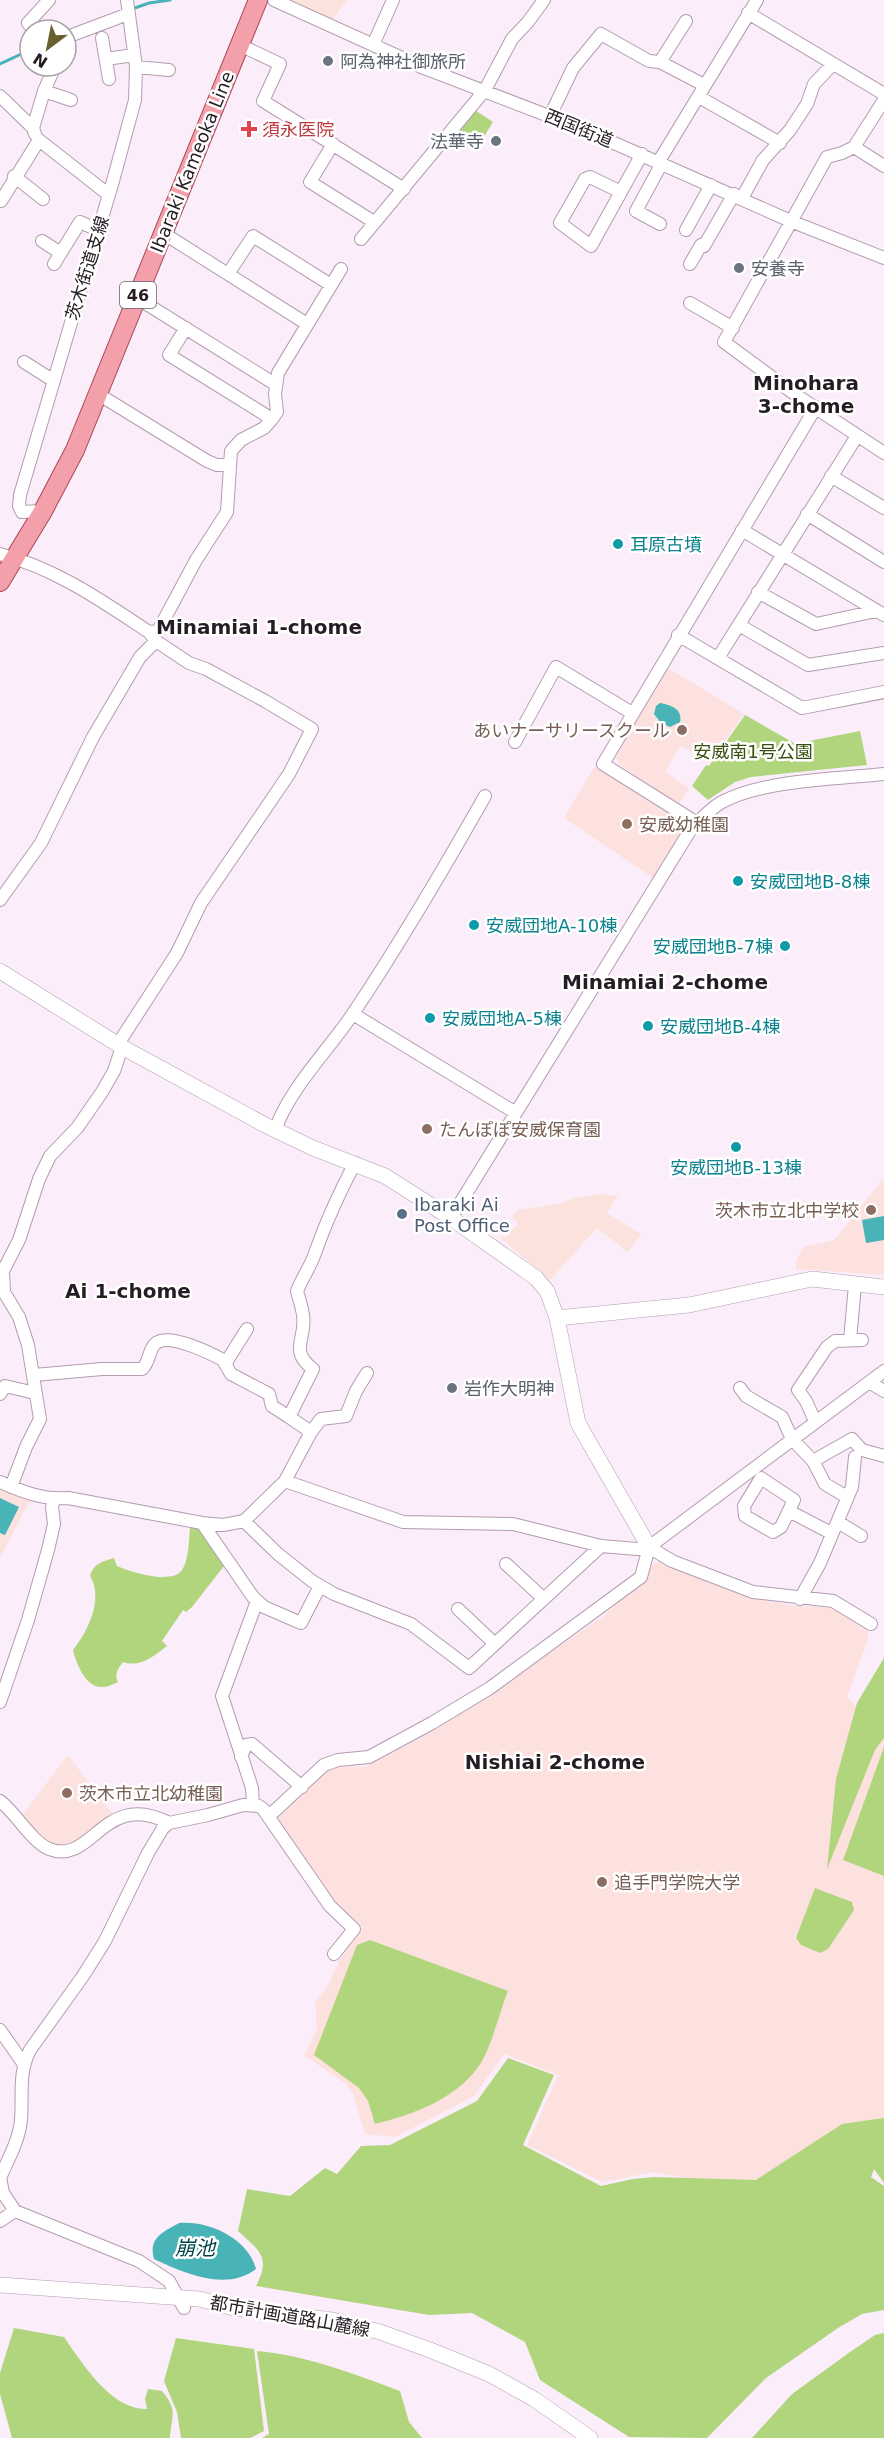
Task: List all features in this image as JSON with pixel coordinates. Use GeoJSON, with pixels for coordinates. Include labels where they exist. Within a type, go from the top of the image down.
{"type":"FeatureCollection","features":[{"type":"Feature","properties":{"kind":"main road","name":"Ibaraki Kameoka Line"},"geometry":{"type":"LineString","coordinates":[[0,582],[8,556],[43,511],[75,450],[258,0]]}},
{"type":"Feature","properties":{"kind":"street"},"geometry":{"type":"LineString","coordinates":[[33,18],[49,0]]}},
{"type":"Feature","properties":{"kind":"street","name":"茨木街道支線"},"geometry":{"type":"LineString","coordinates":[[43,511],[22,512],[19,502],[135,100],[135,61],[127,0]]}},
{"type":"Feature","properties":{"kind":"street","name":"西国街道"},"geometry":{"type":"LineString","coordinates":[[274,0],[424,68],[550,116],[738,196],[792,222],[884,258]]}},
{"type":"Feature","properties":{"kind":"street"},"geometry":{"type":"LineString","coordinates":[[373,45],[393,0]]}},
{"type":"Feature","properties":{"kind":"street"},"geometry":{"type":"LineString","coordinates":[[361,239],[485,90],[512,39],[544,0]]}},
{"type":"Feature","properties":{"kind":"street"},"geometry":{"type":"LineString","coordinates":[[660,224],[636,211],[660,162],[704,85],[757,0]]}},
{"type":"Feature","properties":{"kind":"street"},"geometry":{"type":"LineString","coordinates":[[748,13],[884,94]]}},
{"type":"Feature","properties":{"kind":"street"},"geometry":{"type":"LineString","coordinates":[[78,33],[128,14]]}},
{"type":"Feature","properties":{"kind":"street"},"geometry":{"type":"LineString","coordinates":[[660,62],[686,21]]}},
{"type":"Feature","properties":{"kind":"street"},"geometry":{"type":"LineString","coordinates":[[550,116],[573,68],[601,34],[649,61],[660,62],[704,85]]}},
{"type":"Feature","properties":{"kind":"street"},"geometry":{"type":"LineString","coordinates":[[102,38],[109,79]]}},
{"type":"Feature","properties":{"kind":"street"},"geometry":{"type":"LineString","coordinates":[[240,45],[280,64],[262,101],[404,189]]}},
{"type":"Feature","properties":{"kind":"street"},"geometry":{"type":"LineString","coordinates":[[106,59],[135,61],[169,70]]}},
{"type":"Feature","properties":{"kind":"street"},"geometry":{"type":"LineString","coordinates":[[690,264],[755,171],[780,143],[807,105],[814,84],[833,64]]}},
{"type":"Feature","properties":{"kind":"street"},"geometry":{"type":"LineString","coordinates":[[1,201],[36,134],[44,91],[50,78]]}},
{"type":"Feature","properties":{"kind":"street"},"geometry":{"type":"LineString","coordinates":[[44,91],[71,100]]}},
{"type":"Feature","properties":{"kind":"street"},"geometry":{"type":"LineString","coordinates":[[0,96],[36,134],[109,195]]}},
{"type":"Feature","properties":{"kind":"street"},"geometry":{"type":"LineString","coordinates":[[699,97],[780,143]]}},
{"type":"Feature","properties":{"kind":"street"},"geometry":{"type":"LineString","coordinates":[[882,107],[854,147],[827,157],[724,342],[856,436],[884,453]]}},
{"type":"Feature","properties":{"kind":"street"},"geometry":{"type":"LineString","coordinates":[[333,144],[310,182],[374,222]]}},
{"type":"Feature","properties":{"kind":"street"},"geometry":{"type":"LineString","coordinates":[[854,147],[884,166]]}},
{"type":"Feature","properties":{"kind":"street"},"geometry":{"type":"LineString","coordinates":[[621,192],[590,177],[585,179],[560,223],[591,246],[621,192],[642,154]]}},
{"type":"Feature","properties":{"kind":"street"},"geometry":{"type":"LineString","coordinates":[[14,176],[43,199]]}},
{"type":"Feature","properties":{"kind":"street"},"geometry":{"type":"LineString","coordinates":[[686,230],[711,185]]}},
{"type":"Feature","properties":{"kind":"street"},"geometry":{"type":"LineString","coordinates":[[54,264],[80,222],[98,230]]}},
{"type":"Feature","properties":{"kind":"street"},"geometry":{"type":"LineString","coordinates":[[163,233],[307,324]]}},
{"type":"Feature","properties":{"kind":"street"},"geometry":{"type":"LineString","coordinates":[[228,274],[253,236],[331,285]]}},
{"type":"Feature","properties":{"kind":"street"},"geometry":{"type":"LineString","coordinates":[[42,241],[61,253]]}},
{"type":"Feature","properties":{"kind":"street"},"geometry":{"type":"LineString","coordinates":[[0,900],[41,843],[87,747],[158,631],[196,560],[227,512],[231,451],[237,443],[264,428],[277,412],[275,384],[284,361],[341,269]]}},
{"type":"Feature","properties":{"kind":"street"},"geometry":{"type":"LineString","coordinates":[[137,298],[275,384]]}},
{"type":"Feature","properties":{"kind":"street"},"geometry":{"type":"LineString","coordinates":[[690,303],[733,328]]}},
{"type":"Feature","properties":{"kind":"street"},"geometry":{"type":"LineString","coordinates":[[186,328],[169,355],[272,419]]}},
{"type":"Feature","properties":{"kind":"street"},"geometry":{"type":"LineString","coordinates":[[24,362],[54,381]]}},
{"type":"Feature","properties":{"kind":"street"},"geometry":{"type":"LineString","coordinates":[[98,394],[207,461],[217,465],[229,465]]}},
{"type":"Feature","properties":{"kind":"street"},"geometry":{"type":"LineString","coordinates":[[697,823],[603,765],[678,635],[816,407]]}},
{"type":"Feature","properties":{"kind":"street"},"geometry":{"type":"LineString","coordinates":[[718,658],[856,436]]}},
{"type":"Feature","properties":{"kind":"street"},"geometry":{"type":"LineString","coordinates":[[831,476],[884,508]]}},
{"type":"Feature","properties":{"kind":"street"},"geometry":{"type":"LineString","coordinates":[[807,514],[884,562]]}},
{"type":"Feature","properties":{"kind":"street"},"geometry":{"type":"LineString","coordinates":[[742,530],[880,613]]}},
{"type":"Feature","properties":{"kind":"street"},"geometry":{"type":"LineString","coordinates":[[8,556],[32,563],[86,591],[189,663],[206,669],[312,729],[289,774],[201,903],[177,952],[120,1046],[114,1071],[102,1092],[77,1128],[50,1156],[39,1179],[19,1239],[3,1271],[3,1285],[4,1301],[20,1317],[34,1375],[40,1419],[6,1485],[33,1496],[79,1500],[202,1523],[223,1525],[244,1521],[285,1481],[311,1432],[321,1419],[346,1416],[356,1391],[368,1373]]}},
{"type":"Feature","properties":{"kind":"street"},"geometry":{"type":"LineString","coordinates":[[758,592],[816,624],[880,613]]}},
{"type":"Feature","properties":{"kind":"street"},"geometry":{"type":"LineString","coordinates":[[738,625],[808,665],[884,653]]}},
{"type":"Feature","properties":{"kind":"street"},"geometry":{"type":"LineString","coordinates":[[678,635],[802,708],[884,692]]}},
{"type":"Feature","properties":{"kind":"street"},"geometry":{"type":"LineString","coordinates":[[516,742],[556,667],[632,713]]}},
{"type":"Feature","properties":{"kind":"street"},"geometry":{"type":"LineString","coordinates":[[451,1218],[691,829],[704,815],[719,804],[753,788],[884,774]]}},
{"type":"Feature","properties":{"kind":"street"},"geometry":{"type":"LineString","coordinates":[[275,1130],[295,1094],[353,1014],[425,902],[485,796]]}},
{"type":"Feature","properties":{"kind":"street"},"geometry":{"type":"LineString","coordinates":[[0,971],[120,1046],[275,1130],[313,1148],[385,1176],[451,1218],[536,1278],[547,1291],[558,1318],[578,1424],[649,1547],[672,1561],[753,1592],[833,1601],[871,1624]]}},
{"type":"Feature","properties":{"kind":"street"},"geometry":{"type":"LineString","coordinates":[[353,1014],[516,1113]]}},
{"type":"Feature","properties":{"kind":"street"},"geometry":{"type":"LineString","coordinates":[[289,1417],[313,1369],[303,1361],[300,1355],[304,1316],[297,1291],[315,1255],[319,1237],[334,1202],[354,1163]]}},
{"type":"Feature","properties":{"kind":"street"},"geometry":{"type":"LineString","coordinates":[[558,1318],[689,1305],[812,1279],[884,1287]]}},
{"type":"Feature","properties":{"kind":"street"},"geometry":{"type":"LineString","coordinates":[[815,1421],[798,1390],[827,1347],[835,1341],[856,1340],[855,1285]]}},
{"type":"Feature","properties":{"kind":"street"},"geometry":{"type":"LineString","coordinates":[[247,1329],[225,1364],[231,1374],[269,1394],[272,1406],[311,1432]]}},
{"type":"Feature","properties":{"kind":"street"},"geometry":{"type":"LineString","coordinates":[[34,1375],[142,1368],[147,1364],[154,1345],[159,1342],[176,1342],[200,1348],[227,1362]]}},
{"type":"Feature","properties":{"kind":"street"},"geometry":{"type":"LineString","coordinates":[[285,1481],[403,1522],[513,1524],[601,1546],[637,1549],[649,1547],[884,1371]]}},
{"type":"Feature","properties":{"kind":"street"},"geometry":{"type":"LineString","coordinates":[[869,1382],[884,1391]]}},
{"type":"Feature","properties":{"kind":"street"},"geometry":{"type":"LineString","coordinates":[[0,1394],[5,1386],[35,1392]]}},
{"type":"Feature","properties":{"kind":"street"},"geometry":{"type":"LineString","coordinates":[[740,1388],[746,1396],[782,1417],[792,1439],[813,1461],[825,1484],[847,1497]]}},
{"type":"Feature","properties":{"kind":"street"},"geometry":{"type":"LineString","coordinates":[[813,1461],[852,1439],[862,1450],[884,1455]]}},
{"type":"Feature","properties":{"kind":"street"},"geometry":{"type":"LineString","coordinates":[[800,1599],[820,1563],[852,1487],[855,1457]]}},
{"type":"Feature","properties":{"kind":"street"},"geometry":{"type":"LineString","coordinates":[[761,1478],[794,1500],[789,1511],[781,1527],[773,1532],[745,1516],[744,1506],[761,1478]]}},
{"type":"Feature","properties":{"kind":"street"},"geometry":{"type":"LineString","coordinates":[[0,1702],[28,1620],[48,1550],[54,1524],[52,1507],[54,1499]]}},
{"type":"Feature","properties":{"kind":"street"},"geometry":{"type":"LineString","coordinates":[[789,1511],[831,1533]]}},
{"type":"Feature","properties":{"kind":"street"},"geometry":{"type":"LineString","coordinates":[[244,1521],[278,1554],[320,1586],[334,1594],[411,1624],[469,1668],[601,1546]]}},
{"type":"Feature","properties":{"kind":"street"},"geometry":{"type":"LineString","coordinates":[[838,1522],[861,1536]]}},
{"type":"Feature","properties":{"kind":"street"},"geometry":{"type":"LineString","coordinates":[[202,1523],[257,1601],[264,1607],[301,1623],[320,1586]]}},
{"type":"Feature","properties":{"kind":"street"},"geometry":{"type":"LineString","coordinates":[[269,1816],[302,1788],[324,1765],[338,1760],[369,1757],[432,1723],[489,1688],[641,1577],[649,1547]]}},
{"type":"Feature","properties":{"kind":"street"},"geometry":{"type":"LineString","coordinates":[[506,1564],[544,1599]]}},
{"type":"Feature","properties":{"kind":"street"},"geometry":{"type":"LineString","coordinates":[[253,1804],[252,1788],[222,1696],[234,1658],[257,1601]]}},
{"type":"Feature","properties":{"kind":"street"},"geometry":{"type":"LineString","coordinates":[[458,1609],[495,1644]]}},
{"type":"Feature","properties":{"kind":"street"},"geometry":{"type":"LineString","coordinates":[[241,1757],[246,1745],[252,1744],[302,1788]]}},
{"type":"Feature","properties":{"kind":"street"},"geometry":{"type":"LineString","coordinates":[[0,1801],[43,1846],[60,1851],[82,1846],[100,1828],[128,1815],[143,1813],[155,1815],[169,1822],[253,1804],[263,1809],[269,1816],[330,1906],[354,1929],[334,1954]]}},
{"type":"Feature","properties":{"kind":"street"},"geometry":{"type":"LineString","coordinates":[[169,1822],[148,1853],[105,1941],[23,2063],[21,2120],[16,2140],[0,2177],[3,2193],[15,2211],[139,2261],[169,2281],[181,2303]]}},
{"type":"Feature","properties":{"kind":"street"},"geometry":{"type":"LineString","coordinates":[[0,2030],[23,2063]]}},
{"type":"Feature","properties":{"kind":"street"},"geometry":{"type":"LineString","coordinates":[[0,2222],[15,2211]]}},
{"type":"Feature","properties":{"kind":"street","name":"都市計画道路山麓線"},"geometry":{"type":"LineString","coordinates":[[0,2285],[181,2303],[199,2299],[234,2308],[332,2320],[380,2332],[489,2374],[534,2399],[590,2438]]}},
{"type":"Feature","properties":{"kind":"shaded area"},"geometry":{"type":"Polygon","coordinates":[[[283,0],[347,0],[331,22],[283,0]]]}},
{"type":"Feature","properties":{"kind":"shaded area","name":"あいナーサリースクール"},"geometry":{"type":"Polygon","coordinates":[[[668,668],[744,714],[709,764],[681,746],[665,771],[689,789],[677,806],[619,764],[616,757],[668,668]]]}},
{"type":"Feature","properties":{"kind":"shaded area","name":"安威幼稚園"},"geometry":{"type":"Polygon","coordinates":[[[595,766],[691,829],[658,881],[564,818],[595,766]]]}},
{"type":"Feature","properties":{"kind":"shaded area","name":"茨木市立北中学校"},"geometry":{"type":"Polygon","coordinates":[[[884,1180],[884,1275],[796,1269],[796,1261],[804,1247],[834,1240],[884,1180]]]}},
{"type":"Feature","properties":{"kind":"shaded area"},"geometry":{"type":"Polygon","coordinates":[[[600,1194],[618,1196],[607,1213],[641,1234],[628,1252],[597,1228],[550,1280],[499,1237],[506,1237],[518,1224],[512,1216],[519,1210],[600,1194]]]}},
{"type":"Feature","properties":{"kind":"shaded area"},"geometry":{"type":"Polygon","coordinates":[[[0,1486],[30,1500],[0,1558],[0,1486]]]}},
{"type":"Feature","properties":{"kind":"shaded area","name":"追手門学院大学"},"geometry":{"type":"Polygon","coordinates":[[[660,1561],[751,1598],[797,1606],[830,1608],[868,1629],[868,1639],[847,1697],[856,1706],[884,1715],[884,2121],[753,2193],[655,2172],[602,2182],[527,2145],[558,2075],[504,2054],[474,2096],[395,2137],[365,2134],[353,2094],[346,2084],[304,2055],[317,2029],[315,2003],[331,1980],[339,1961],[363,1927],[336,1904],[274,1816],[332,1767],[365,1767],[438,1728],[601,1618],[642,1581],[652,1565],[660,1561]]]}},
{"type":"Feature","properties":{"kind":"shaded area","name":"茨木市立北幼稚園"},"geometry":{"type":"Polygon","coordinates":[[[68,1755],[113,1815],[87,1838],[57,1849],[20,1818],[68,1755]]]}},
{"type":"Feature","properties":{"kind":"green space"},"geometry":{"type":"Polygon","coordinates":[[[473,109],[493,122],[478,146],[455,131],[473,109]]]}},
{"type":"Feature","properties":{"kind":"green space","name":"安威南1号公園"},"geometry":{"type":"Polygon","coordinates":[[[745,715],[801,747],[804,742],[860,731],[867,765],[751,777],[735,782],[708,800],[692,786],[745,715]]]}},
{"type":"Feature","properties":{"kind":"green space"},"geometry":{"type":"Polygon","coordinates":[[[190,1527],[200,1529],[224,1566],[192,1607],[186,1612],[183,1610],[162,1641],[167,1646],[141,1662],[123,1662],[118,1669],[118,1682],[105,1687],[92,1684],[79,1668],[73,1650],[89,1624],[95,1605],[94,1585],[90,1576],[93,1569],[102,1562],[114,1558],[117,1566],[141,1574],[169,1577],[177,1574],[182,1570],[186,1561],[190,1527]]]}},
{"type":"Feature","properties":{"kind":"green space"},"geometry":{"type":"Polygon","coordinates":[[[884,1658],[884,1738],[875,1750],[827,1869],[836,1779],[857,1703],[884,1658]]]}},
{"type":"Feature","properties":{"kind":"green space"},"geometry":{"type":"Polygon","coordinates":[[[884,1747],[884,1876],[843,1860],[884,1747]]]}},
{"type":"Feature","properties":{"kind":"green space"},"geometry":{"type":"Polygon","coordinates":[[[815,1888],[852,1902],[854,1910],[828,1949],[820,1953],[801,1945],[796,1938],[815,1888]]]}},
{"type":"Feature","properties":{"kind":"green space"},"geometry":{"type":"Polygon","coordinates":[[[370,1940],[508,1991],[486,2054],[473,2074],[449,2095],[435,2103],[375,2124],[368,2101],[359,2088],[314,2055],[357,1945],[370,1940]]]}},
{"type":"Feature","properties":{"kind":"green space"},"geometry":{"type":"Polygon","coordinates":[[[508,2058],[554,2075],[523,2145],[601,2186],[654,2177],[756,2180],[842,2124],[884,2118],[884,2183],[874,2169],[871,2177],[884,2186],[884,2310],[862,2314],[766,2378],[707,2438],[629,2437],[540,2380],[525,2342],[472,2313],[429,2315],[256,2286],[263,2268],[263,2261],[252,2244],[238,2231],[247,2189],[290,2196],[325,2168],[337,2174],[361,2146],[390,2145],[477,2101],[508,2058]]]}},
{"type":"Feature","properties":{"kind":"green space"},"geometry":{"type":"Polygon","coordinates":[[[14,2328],[64,2337],[99,2383],[121,2402],[147,2409],[145,2399],[148,2389],[162,2391],[172,2409],[170,2438],[12,2438],[0,2394],[0,2373],[14,2328]]]}},
{"type":"Feature","properties":{"kind":"green space"},"geometry":{"type":"Polygon","coordinates":[[[884,2333],[884,2438],[752,2438],[792,2394],[875,2335],[884,2333]]]}},
{"type":"Feature","properties":{"kind":"green space"},"geometry":{"type":"Polygon","coordinates":[[[176,2338],[254,2349],[264,2431],[250,2438],[181,2438],[177,2412],[164,2381],[176,2338]]]}},
{"type":"Feature","properties":{"kind":"green space"},"geometry":{"type":"Polygon","coordinates":[[[257,2351],[312,2361],[400,2391],[409,2422],[422,2438],[262,2438],[269,2434],[257,2351]]]}},
{"type":"Feature","properties":{"kind":"water"},"geometry":{"type":"Polygon","coordinates":[[[660,703],[672,706],[678,711],[680,722],[670,727],[661,723],[654,714],[656,706],[660,703]]]}},
{"type":"Feature","properties":{"kind":"water"},"geometry":{"type":"Polygon","coordinates":[[[884,1216],[884,1240],[866,1243],[862,1220],[884,1216]]]}},
{"type":"Feature","properties":{"kind":"water"},"geometry":{"type":"Polygon","coordinates":[[[0,1498],[19,1507],[5,1535],[0,1533],[0,1498]]]}},
{"type":"Feature","properties":{"kind":"water","name":"崩池"},"geometry":{"type":"Polygon","coordinates":[[[179,2223],[202,2225],[225,2233],[245,2248],[256,2269],[244,2276],[218,2280],[178,2270],[154,2259],[153,2246],[158,2236],[179,2223]]]}},
{"type":"Feature","properties":{"kind":"waterway"},"geometry":{"type":"LineString","coordinates":[[132,9],[149,3],[170,0]]}},
{"type":"Feature","properties":{"kind":"waterway"},"geometry":{"type":"LineString","coordinates":[[0,64],[18,56]]}},
{"type":"Feature","properties":{"kind":"place","name":"阿為神社御旅所"},"geometry":{"type":"Point","coordinates":[328,61]}},
{"type":"Feature","properties":{"kind":"place","name":"須永医院"},"geometry":{"type":"Point","coordinates":[249,129]}},
{"type":"Feature","properties":{"kind":"place","name":"法華寺"},"geometry":{"type":"Point","coordinates":[496,141]}},
{"type":"Feature","properties":{"kind":"place","name":"安養寺"},"geometry":{"type":"Point","coordinates":[739,268]}},
{"type":"Feature","properties":{"kind":"place","name":"耳原古墳"},"geometry":{"type":"Point","coordinates":[618,544]}},
{"type":"Feature","properties":{"kind":"place","name":"あいナーサリースクール"},"geometry":{"type":"Point","coordinates":[682,730]}},
{"type":"Feature","properties":{"kind":"place","name":"安威幼稚園"},"geometry":{"type":"Point","coordinates":[627,824]}},
{"type":"Feature","properties":{"kind":"place","name":"安威団地B-8棟"},"geometry":{"type":"Point","coordinates":[738,881]}},
{"type":"Feature","properties":{"kind":"place","name":"安威団地A-10棟"},"geometry":{"type":"Point","coordinates":[474,925]}},
{"type":"Feature","properties":{"kind":"place","name":"安威団地B-7棟"},"geometry":{"type":"Point","coordinates":[785,946]}},
{"type":"Feature","properties":{"kind":"place","name":"安威団地A-5棟"},"geometry":{"type":"Point","coordinates":[430,1018]}},
{"type":"Feature","properties":{"kind":"place","name":"安威団地B-4棟"},"geometry":{"type":"Point","coordinates":[648,1026]}},
{"type":"Feature","properties":{"kind":"place","name":"たんぽぽ安威保育園"},"geometry":{"type":"Point","coordinates":[427,1129]}},
{"type":"Feature","properties":{"kind":"place","name":"安威団地B-13棟"},"geometry":{"type":"Point","coordinates":[736,1147]}},
{"type":"Feature","properties":{"kind":"place","name":"茨木市立北中学校"},"geometry":{"type":"Point","coordinates":[871,1210]}},
{"type":"Feature","properties":{"kind":"place","name":"Ibaraki Ai Post Office"},"geometry":{"type":"Point","coordinates":[402,1214]}},
{"type":"Feature","properties":{"kind":"place","name":"岩作大明神"},"geometry":{"type":"Point","coordinates":[452,1388]}},
{"type":"Feature","properties":{"kind":"place","name":"茨木市立北幼稚園"},"geometry":{"type":"Point","coordinates":[67,1793]}},
{"type":"Feature","properties":{"kind":"place","name":"追手門学院大学"},"geometry":{"type":"Point","coordinates":[602,1882]}},
{"type":"Feature","properties":{"kind":"district","name":"Minohara 3-chome"},"geometry":{"type":"Point","coordinates":[806,394]}},
{"type":"Feature","properties":{"kind":"district","name":"Minamiai 1-chome"},"geometry":{"type":"Point","coordinates":[259,627]}},
{"type":"Feature","properties":{"kind":"district","name":"Minamiai 2-chome"},"geometry":{"type":"Point","coordinates":[665,982]}},
{"type":"Feature","properties":{"kind":"district","name":"Ai 1-chome"},"geometry":{"type":"Point","coordinates":[128,1291]}},
{"type":"Feature","properties":{"kind":"district","name":"Nishiai 2-chome"},"geometry":{"type":"Point","coordinates":[555,1762]}}]}
